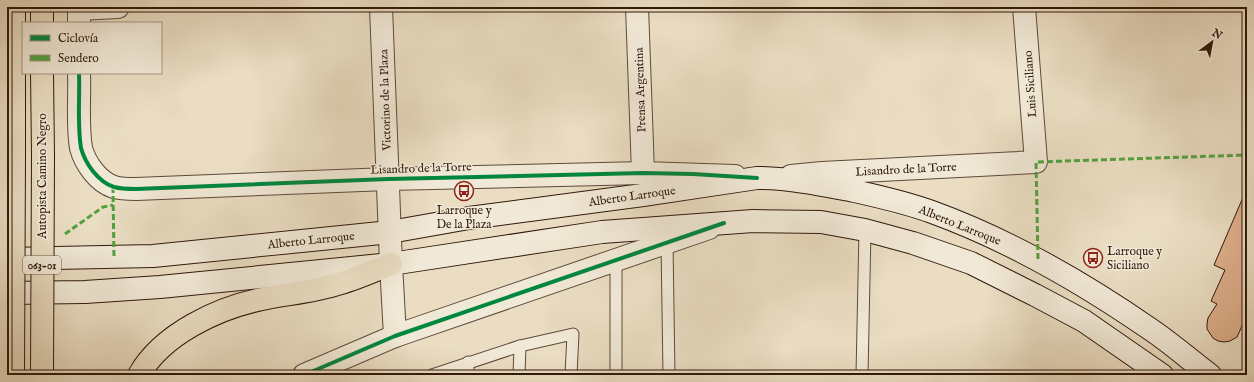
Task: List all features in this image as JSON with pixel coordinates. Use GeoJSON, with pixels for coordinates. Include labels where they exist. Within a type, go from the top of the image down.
{"type":"FeatureCollection","features":[{"type":"Feature","properties":{"kind":"highway","name":"063-01"},"geometry":{"type":"LineString","coordinates":[[13,375],[14,7]]}},
{"type":"Feature","properties":{"kind":"highway"},"geometry":{"type":"LineString","coordinates":[[42,7],[42,22]]}},
{"type":"Feature","properties":{"kind":"highway","name":"Autopista Camino Negro"},"geometry":{"type":"LineString","coordinates":[[42,74],[42,375]]}},
{"type":"Feature","properties":{"kind":"highway"},"geometry":{"type":"LineString","coordinates":[[139,375],[142,369],[168,341],[212,314],[260,299],[334,286],[391,264]]}},
{"type":"Feature","properties":{"kind":"main road"},"geometry":{"type":"LineString","coordinates":[[79,13],[118,7]]}},
{"type":"Feature","properties":{"kind":"main road","name":"Victorino de la Plaza"},"geometry":{"type":"LineString","coordinates":[[381,7],[395,336]]}},
{"type":"Feature","properties":{"kind":"main road","name":"Prensa Argentina"},"geometry":{"type":"LineString","coordinates":[[637,7],[643,173]]}},
{"type":"Feature","properties":{"kind":"main road","name":"Luis Siciliano"},"geometry":{"type":"LineString","coordinates":[[1024,7],[1036,162]]}},
{"type":"Feature","properties":{"kind":"main road","name":"Lisandro de la Torre"},"geometry":{"type":"LineString","coordinates":[[80,74],[80,130],[81,148],[84,156],[100,179],[113,186],[136,189],[388,179],[643,173],[766,178],[830,173],[1036,162]]}},
{"type":"Feature","properties":{"kind":"main road","name":"Alberto Larroque"},"geometry":{"type":"LineString","coordinates":[[7,259],[153,256],[390,232],[469,218],[766,178],[820,184],[889,199],[931,211],[981,231],[1038,259],[1097,293],[1151,329],[1210,375]]}},
{"type":"Feature","properties":{"kind":"main road"},"geometry":{"type":"LineString","coordinates":[[7,293],[85,292],[160,288],[391,264],[602,232],[753,220],[821,222],[865,230],[912,243],[971,263],[1084,321],[1162,375]]}},
{"type":"Feature","properties":{"kind":"main road"},"geometry":{"type":"LineString","coordinates":[[304,375],[395,336],[724,223]]}},
{"type":"Feature","properties":{"kind":"lane"},"geometry":{"type":"LineString","coordinates":[[862,375],[865,230]]}},
{"type":"Feature","properties":{"kind":"lane"},"geometry":{"type":"LineString","coordinates":[[667,242],[669,375]]}},
{"type":"Feature","properties":{"kind":"lane"},"geometry":{"type":"LineString","coordinates":[[616,259],[616,375]]}},
{"type":"Feature","properties":{"kind":"lane"},"geometry":{"type":"LineString","coordinates":[[432,375],[520,346],[573,334],[571,375]]}},
{"type":"Feature","properties":{"kind":"lane"},"geometry":{"type":"LineString","coordinates":[[519,375],[520,346]]}},
{"type":"Feature","properties":{"kind":"lane"},"geometry":{"type":"LineString","coordinates":[[468,362],[468,375]]}},
{"type":"Feature","properties":{"kind":"building"},"geometry":{"type":"Polygon","coordinates":[[[1247,188],[1247,315],[1237,337],[1230,341],[1218,341],[1213,338],[1207,329],[1207,324],[1208,318],[1217,304],[1211,301],[1225,270],[1214,265],[1247,188]]]}},
{"type":"Feature","properties":{"kind":"marked path"},"geometry":{"type":"LineString","coordinates":[[1038,259],[1036,162],[1247,155]]}},
{"type":"Feature","properties":{"kind":"marked path"},"geometry":{"type":"LineString","coordinates":[[113,187],[114,258]]}},
{"type":"Feature","properties":{"kind":"marked path"},"geometry":{"type":"LineString","coordinates":[[65,234],[103,207],[113,205]]}},
{"type":"Feature","properties":{"kind":"cycle path"},"geometry":{"type":"LineString","coordinates":[[79,74],[79,130],[83,154],[89,166],[103,181],[108,185],[119,188],[136,189],[388,179],[643,173],[757,178]]}},
{"type":"Feature","properties":{"kind":"cycle path"},"geometry":{"type":"LineString","coordinates":[[304,375],[395,336],[724,223]]}},
{"type":"Feature","properties":{"kind":"place","name":"Larroque y De la Plaza"},"geometry":{"type":"Point","coordinates":[464,191]}},
{"type":"Feature","properties":{"kind":"place","name":"Larroque y Siciliano"},"geometry":{"type":"Point","coordinates":[1093,258]}}]}
